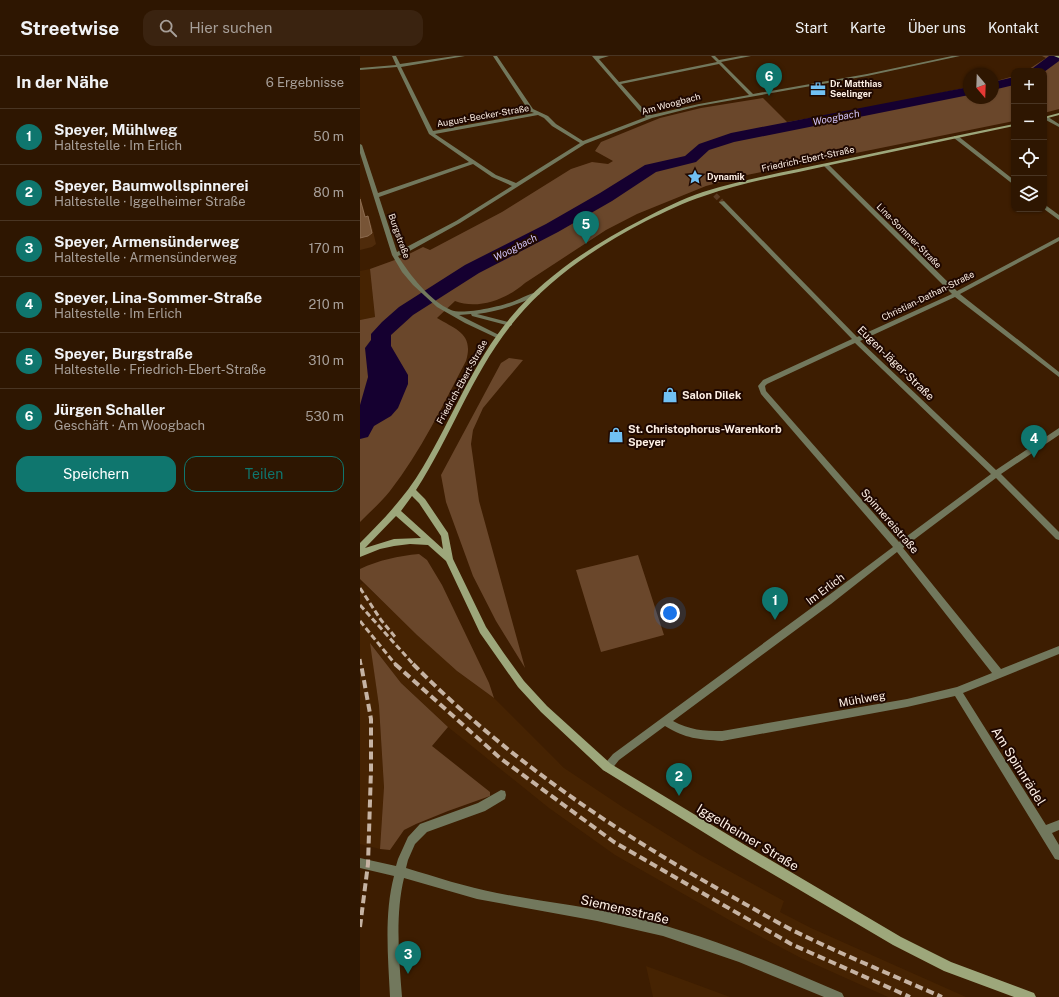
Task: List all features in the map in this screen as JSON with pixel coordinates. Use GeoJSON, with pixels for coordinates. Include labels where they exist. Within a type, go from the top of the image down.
{"type":"FeatureCollection","features":[{"type":"Feature","properties":{"kind":"main road"},"geometry":{"type":"LineString","coordinates":[[1047,117],[1059,114]]}},
{"type":"Feature","properties":{"kind":"main road","name":"Friedrich-Ebert-Straße"},"geometry":{"type":"LineString","coordinates":[[360,548],[396,511],[412,490],[473,380],[499,337],[540,292],[570,264],[617,233],[675,205],[713,193],[826,165],[1011,126]]}},
{"type":"Feature","properties":{"kind":"main road","name":"Iggelheimer Straße"},"geometry":{"type":"LineString","coordinates":[[412,490],[422,501],[445,535],[449,559],[483,630],[512,672],[544,710],[607,768],[897,941],[948,967],[1030,997]]}},
{"type":"Feature","properties":{"kind":"main road","name":"Iggelheimer Straße"},"geometry":{"type":"LineString","coordinates":[[396,511],[449,559]]}},
{"type":"Feature","properties":{"kind":"main road"},"geometry":{"type":"LineString","coordinates":[[360,554],[396,541],[411,540],[429,542]]}},
{"type":"Feature","properties":{"kind":"street"},"geometry":{"type":"LineString","coordinates":[[394,56],[431,133],[494,176],[515,185]]}},
{"type":"Feature","properties":{"kind":"street"},"geometry":{"type":"LineString","coordinates":[[360,69],[398,66],[463,56]]}},
{"type":"Feature","properties":{"kind":"street"},"geometry":{"type":"LineString","coordinates":[[494,56],[530,110],[546,118],[554,125],[583,143]]}},
{"type":"Feature","properties":{"kind":"street"},"geometry":{"type":"LineString","coordinates":[[595,57],[607,56]]}},
{"type":"Feature","properties":{"kind":"street"},"geometry":{"type":"LineString","coordinates":[[713,56],[752,95]]}},
{"type":"Feature","properties":{"kind":"street"},"geometry":{"type":"LineString","coordinates":[[618,83],[749,56]]}},
{"type":"Feature","properties":{"kind":"street","name":"Am Woogbach"},"geometry":{"type":"LineString","coordinates":[[395,255],[404,252],[458,222],[583,143],[650,117],[699,105],[874,74],[958,56]]}},
{"type":"Feature","properties":{"kind":"street"},"geometry":{"type":"LineString","coordinates":[[595,57],[645,114],[650,117]]}},
{"type":"Feature","properties":{"kind":"street","name":"August-Becker-Straße"},"geometry":{"type":"LineString","coordinates":[[431,133],[537,114]]}},
{"type":"Feature","properties":{"kind":"street"},"geometry":{"type":"LineString","coordinates":[[1047,119],[1059,126]]}},
{"type":"Feature","properties":{"kind":"street"},"geometry":{"type":"LineString","coordinates":[[956,137],[1011,181]]}},
{"type":"Feature","properties":{"kind":"street","name":"Burgstraße"},"geometry":{"type":"LineString","coordinates":[[360,145],[395,255],[403,271],[421,292],[464,322],[499,337]]}},
{"type":"Feature","properties":{"kind":"street"},"geometry":{"type":"LineString","coordinates":[[376,196],[473,162]]}},
{"type":"Feature","properties":{"kind":"street","name":"Lina-Sommer-Straße"},"geometry":{"type":"LineString","coordinates":[[826,165],[956,294],[1059,375]]}},
{"type":"Feature","properties":{"kind":"street","name":"Eugen-Jäger-Straße"},"geometry":{"type":"LineString","coordinates":[[722,202],[856,340],[996,474],[1059,537]]}},
{"type":"Feature","properties":{"kind":"street"},"geometry":{"type":"LineString","coordinates":[[1047,208],[1059,218]]}},
{"type":"Feature","properties":{"kind":"street","name":"Christian-Dathan-Straße"},"geometry":{"type":"LineString","coordinates":[[761,386],[765,382],[956,294],[1059,239]]}},
{"type":"Feature","properties":{"kind":"street"},"geometry":{"type":"LineString","coordinates":[[466,313],[498,309],[540,292]]}},
{"type":"Feature","properties":{"kind":"street"},"geometry":{"type":"LineString","coordinates":[[450,311],[466,313],[510,324]]}},
{"type":"Feature","properties":{"kind":"street","name":"Spinnereistraße"},"geometry":{"type":"LineString","coordinates":[[761,386],[763,392],[898,546],[999,674]]}},
{"type":"Feature","properties":{"kind":"street","name":"Im Erlich"},"geometry":{"type":"LineString","coordinates":[[607,768],[616,757],[828,601],[898,546],[996,474],[1059,431]]}},
{"type":"Feature","properties":{"kind":"street","name":"Mühlweg"},"geometry":{"type":"LineString","coordinates":[[664,721],[682,731],[702,735],[722,736],[907,703],[956,691],[1059,650]]}},
{"type":"Feature","properties":{"kind":"street","name":"Am Spinnrädel"},"geometry":{"type":"LineString","coordinates":[[956,691],[1059,855]]}},
{"type":"Feature","properties":{"kind":"street"},"geometry":{"type":"LineString","coordinates":[[396,997],[394,927],[399,872],[410,843],[416,833],[435,823],[481,807],[501,795]]}},
{"type":"Feature","properties":{"kind":"street"},"geometry":{"type":"LineString","coordinates":[[1045,831],[1059,825]]}},
{"type":"Feature","properties":{"kind":"street","name":"Siemensstraße"},"geometry":{"type":"LineString","coordinates":[[360,862],[478,895],[650,927],[778,971],[838,997]]}},
{"type":"Feature","properties":{"kind":"shaded area"},"geometry":{"type":"Polygon","coordinates":[[[1042,56],[1059,56],[1059,109],[1047,112],[1047,68],[1031,68],[1046,58],[1042,56]]]}},
{"type":"Feature","properties":{"kind":"shaded area"},"geometry":{"type":"Polygon","coordinates":[[[1011,77],[1011,122],[742,176],[706,186],[637,214],[606,230],[510,294],[483,303],[473,304],[455,301],[437,318],[457,330],[466,339],[468,352],[466,361],[431,428],[412,460],[390,491],[360,522],[360,320],[375,317],[370,269],[403,257],[423,247],[430,250],[502,212],[571,169],[592,162],[608,164],[613,161],[595,151],[601,142],[660,118],[701,108],[763,98],[787,122],[875,107],[963,88],[963,104],[999,104],[999,80],[1011,77]]]}},
{"type":"Feature","properties":{"kind":"shaded area"},"geometry":{"type":"Polygon","coordinates":[[[370,269],[375,317],[360,320],[360,271],[370,269]]]}},
{"type":"Feature","properties":{"kind":"shaded area"},"geometry":{"type":"Polygon","coordinates":[[[509,358],[523,360],[483,408],[473,430],[471,444],[479,501],[525,668],[496,621],[473,576],[446,502],[441,475],[501,363],[509,358]]]}},
{"type":"Feature","properties":{"kind":"shaded area"},"geometry":{"type":"Polygon","coordinates":[[[419,554],[427,560],[442,585],[489,683],[494,698],[457,671],[417,635],[360,579],[360,569],[374,563],[419,554]]]}},
{"type":"Feature","properties":{"kind":"shaded area"},"geometry":{"type":"Polygon","coordinates":[[[638,555],[664,635],[601,652],[576,570],[638,555]]]}},
{"type":"Feature","properties":{"kind":"shaded area"},"geometry":{"type":"Polygon","coordinates":[[[363,583],[457,671],[494,698],[564,768],[621,806],[700,855],[784,901],[780,912],[811,928],[966,997],[888,997],[801,958],[731,921],[615,855],[549,808],[448,727],[401,683],[371,644],[379,706],[384,787],[380,849],[360,844],[360,585],[363,583]]]}},
{"type":"Feature","properties":{"kind":"shaded area"},"geometry":{"type":"Polygon","coordinates":[[[370,643],[401,683],[448,727],[432,746],[490,792],[490,796],[448,811],[404,830],[390,850],[380,849],[384,787],[379,706],[370,643]]]}},
{"type":"Feature","properties":{"kind":"shaded area"},"geometry":{"type":"Polygon","coordinates":[[[646,966],[730,997],[653,997],[646,966]]]}},
{"type":"Feature","properties":{"kind":"building"},"geometry":{"type":"Polygon","coordinates":[[[360,199],[365,217],[368,216],[372,233],[368,236],[360,238],[360,199]]]}},
{"type":"Feature","properties":{"kind":"waterway","name":"Woogbach"},"geometry":{"type":"LineString","coordinates":[[1040,68],[1058,56]]}},
{"type":"Feature","properties":{"kind":"waterway","name":"Woogbach"},"geometry":{"type":"LineString","coordinates":[[999,85],[1011,82]]}},
{"type":"Feature","properties":{"kind":"waterway","name":"Woogbach"},"geometry":{"type":"LineString","coordinates":[[360,431],[365,421],[383,411],[390,403],[397,384],[397,375],[381,346],[381,334],[389,326],[406,311],[472,269],[552,228],[606,197],[651,168],[690,159],[704,147],[731,138],[963,92]]}},
{"type":"Feature","properties":{"kind":"waterway","name":"Woogbach"},"geometry":{"type":"LineString","coordinates":[[366,418],[376,391],[379,377],[375,348],[377,345]]}},
{"type":"Feature","properties":{"kind":"tunnel"},"geometry":{"type":"LineString","coordinates":[[715,195],[722,202]]}},
{"type":"Feature","properties":{"kind":"railway"},"geometry":{"type":"LineString","coordinates":[[360,588],[381,620],[396,638]]}},
{"type":"Feature","properties":{"kind":"railway"},"geometry":{"type":"LineString","coordinates":[[360,605],[414,665]]}},
{"type":"Feature","properties":{"kind":"railway"},"geometry":{"type":"LineString","coordinates":[[360,621],[396,665]]}},
{"type":"Feature","properties":{"kind":"railway"},"geometry":{"type":"LineString","coordinates":[[360,659],[361,665]]}},
{"type":"Feature","properties":{"kind":"railway"},"geometry":{"type":"LineString","coordinates":[[360,927],[368,864],[371,770],[371,719],[361,664]]}},
{"type":"Feature","properties":{"kind":"railway"},"geometry":{"type":"LineString","coordinates":[[396,665],[500,758],[614,842],[791,944],[910,997]]}},
{"type":"Feature","properties":{"kind":"railway"},"geometry":{"type":"LineString","coordinates":[[414,665],[483,729],[520,759],[558,788],[637,841],[678,866],[792,930],[942,997]]}},
{"type":"Feature","properties":{"kind":"place","name":"Dr. Matthias Seelinger"},"geometry":{"type":"Point","coordinates":[818,89]}},
{"type":"Feature","properties":{"kind":"place","name":"Jürgen Schaller"},"geometry":{"type":"Point","coordinates":[769,96]}},
{"type":"Feature","properties":{"kind":"place","name":"Dynamik"},"geometry":{"type":"Point","coordinates":[695,177]}},
{"type":"Feature","properties":{"kind":"place","name":"Speyer, Burgstraße"},"geometry":{"type":"Point","coordinates":[586,244]}},
{"type":"Feature","properties":{"kind":"place","name":"Salon Dilek"},"geometry":{"type":"Point","coordinates":[670,395]}},
{"type":"Feature","properties":{"kind":"place","name":"St. Christophorus-Warenkorb Speyer"},"geometry":{"type":"Point","coordinates":[616,435]}},
{"type":"Feature","properties":{"kind":"place","name":"Speyer, Lina-Sommer-Straße"},"geometry":{"type":"Point","coordinates":[1034,458]}},
{"type":"Feature","properties":{"kind":"place","name":"Speyer, Mühlweg"},"geometry":{"type":"Point","coordinates":[775,620]}},
{"type":"Feature","properties":{"kind":"place","name":"Speyer, Baumwollspinnerei"},"geometry":{"type":"Point","coordinates":[679,796]}},
{"type":"Feature","properties":{"kind":"place","name":"Speyer, Armensünderweg"},"geometry":{"type":"Point","coordinates":[408,974]}}]}
